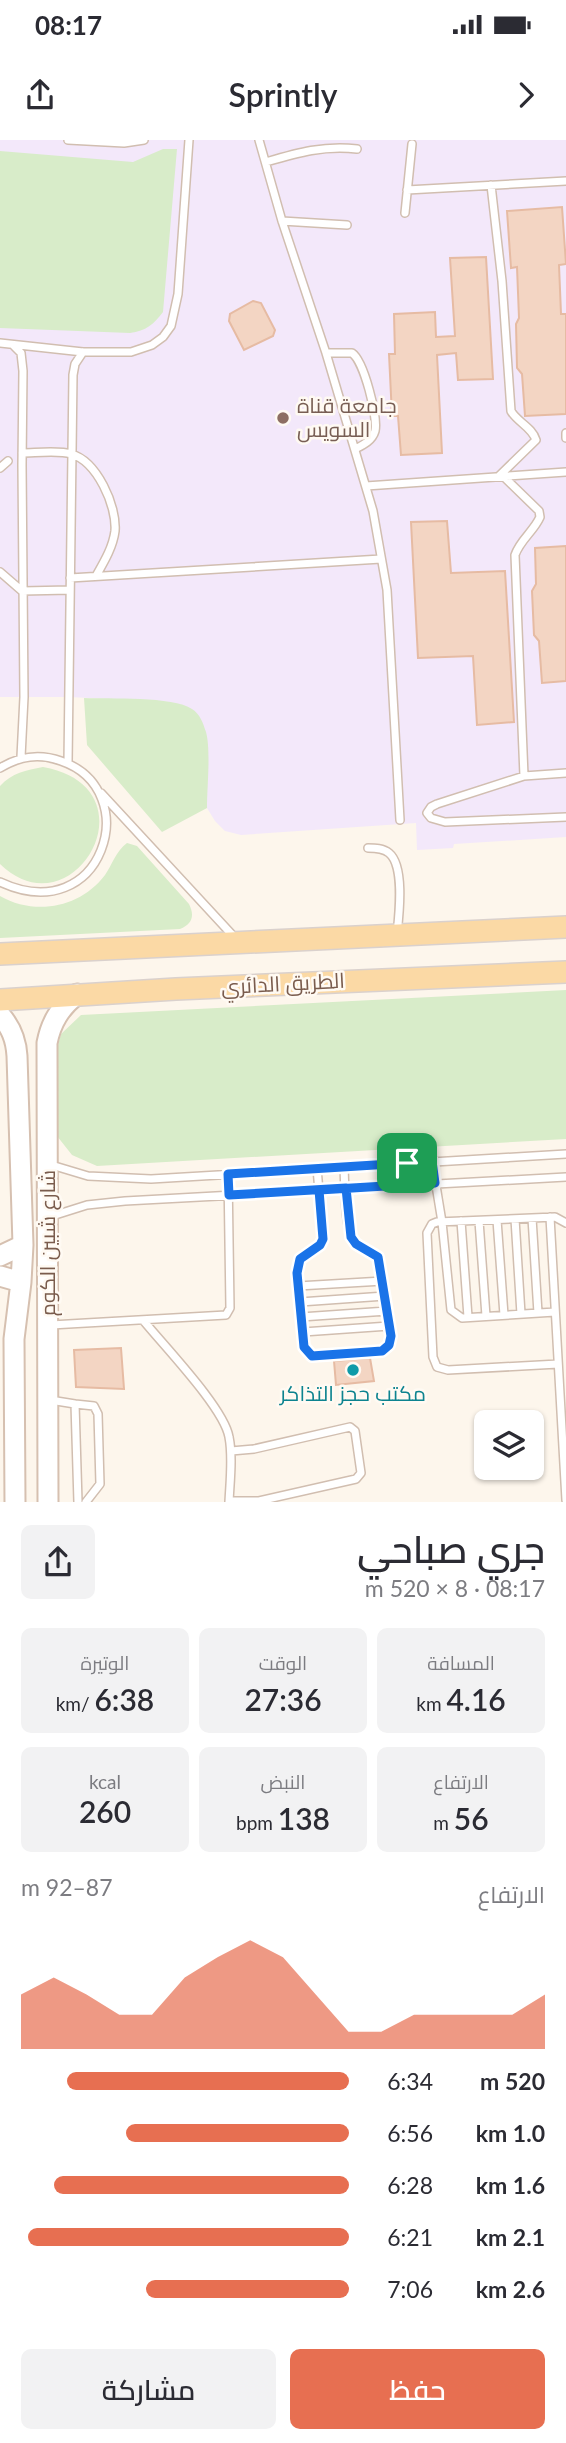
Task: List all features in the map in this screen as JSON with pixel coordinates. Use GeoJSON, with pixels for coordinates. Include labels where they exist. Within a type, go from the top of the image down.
{"type":"FeatureCollection","features":[{"type":"Feature","properties":{"kind":"main road","name":"الطريق الدائري"},"geometry":{"type":"LineString","coordinates":[[0,954],[566,927]]}},
{"type":"Feature","properties":{"kind":"main road","name":"الطريق الدائري"},"geometry":{"type":"LineString","coordinates":[[0,1000],[78,994],[566,972]]}},
{"type":"Feature","properties":{"kind":"street","name":"شارع شبين الكوم"},"geometry":{"type":"LineString","coordinates":[[47,1502],[46,1055],[54,1021],[60,1010],[78,994]]}},
{"type":"Feature","properties":{"kind":"street","name":"شارع شبين الكوم"},"geometry":{"type":"LineString","coordinates":[[0,1015],[10,1027],[16,1041],[17,1056],[23,1245],[14,1339],[16,1502]]}},
{"type":"Feature","properties":{"kind":"street"},"geometry":{"type":"LineString","coordinates":[[17,1056],[32,1050],[46,1055]]}},
{"type":"Feature","properties":{"kind":"street"},"geometry":{"type":"LineString","coordinates":[[0,1256],[23,1245]]}},
{"type":"Feature","properties":{"kind":"street"},"geometry":{"type":"LineString","coordinates":[[0,1276],[21,1282]]}},
{"type":"Feature","properties":{"kind":"street"},"geometry":{"type":"LineString","coordinates":[[14,1451],[33,1461],[47,1450]]}},
{"type":"Feature","properties":{"kind":"street"},"geometry":{"type":"LineString","coordinates":[[16,1502],[32,1494],[47,1502]]}},
{"type":"Feature","properties":{"kind":"lane"},"geometry":{"type":"LineString","coordinates":[[68,140],[124,143],[144,140]]}},
{"type":"Feature","properties":{"kind":"lane"},"geometry":{"type":"LineString","coordinates":[[0,343],[83,352],[131,352],[152,345],[163,337],[171,326],[178,294],[189,140]]}},
{"type":"Feature","properties":{"kind":"lane"},"geometry":{"type":"LineString","coordinates":[[259,140],[366,486],[387,590],[400,820]]}},
{"type":"Feature","properties":{"kind":"lane"},"geometry":{"type":"LineString","coordinates":[[266,162],[317,144],[357,149]]}},
{"type":"Feature","properties":{"kind":"lane"},"geometry":{"type":"LineString","coordinates":[[405,213],[412,144]]}},
{"type":"Feature","properties":{"kind":"lane"},"geometry":{"type":"LineString","coordinates":[[407,190],[566,181]]}},
{"type":"Feature","properties":{"kind":"lane"},"geometry":{"type":"LineString","coordinates":[[491,186],[502,281],[511,411],[514,417],[534,434],[536,440],[500,476]]}},
{"type":"Feature","properties":{"kind":"lane"},"geometry":{"type":"LineString","coordinates":[[282,221],[348,225]]}},
{"type":"Feature","properties":{"kind":"lane"},"geometry":{"type":"LineString","coordinates":[[14,346],[21,353],[23,363],[24,697],[21,757]]}},
{"type":"Feature","properties":{"kind":"lane"},"geometry":{"type":"LineString","coordinates":[[68,763],[73,375],[75,365],[83,352]]}},
{"type":"Feature","properties":{"kind":"lane"},"geometry":{"type":"LineString","coordinates":[[326,353],[352,353],[361,363],[375,418],[375,431],[370,440],[355,449]]}},
{"type":"Feature","properties":{"kind":"lane"},"geometry":{"type":"LineString","coordinates":[[22,453],[72,454],[103,482],[112,506],[115,530],[108,554],[96,576]]}},
{"type":"Feature","properties":{"kind":"lane"},"geometry":{"type":"LineString","coordinates":[[0,468],[8,461]]}},
{"type":"Feature","properties":{"kind":"lane"},"geometry":{"type":"LineString","coordinates":[[366,486],[566,472]]}},
{"type":"Feature","properties":{"kind":"lane"},"geometry":{"type":"LineString","coordinates":[[500,476],[539,511],[540,517],[517,547],[515,555],[524,776]]}},
{"type":"Feature","properties":{"kind":"lane"},"geometry":{"type":"LineString","coordinates":[[70,578],[381,559]]}},
{"type":"Feature","properties":{"kind":"lane"},"geometry":{"type":"LineString","coordinates":[[0,572],[22,591],[70,590]]}},
{"type":"Feature","properties":{"kind":"lane"},"geometry":{"type":"LineString","coordinates":[[3,764],[21,757],[51,758],[68,763],[83,773],[239,942]]}},
{"type":"Feature","properties":{"kind":"lane"},"geometry":{"type":"LineString","coordinates":[[566,773],[524,776],[437,804],[427,813],[431,818],[445,822],[566,817]]}},
{"type":"Feature","properties":{"kind":"lane"},"geometry":{"type":"LineString","coordinates":[[0,882],[17,890],[36,894],[56,891],[74,883],[89,871],[99,856],[107,821],[103,803],[95,787]]}},
{"type":"Feature","properties":{"kind":"lane"},"geometry":{"type":"LineString","coordinates":[[368,848],[379,848],[389,853],[396,862],[399,893],[397,935]]}},
{"type":"Feature","properties":{"kind":"lane"},"geometry":{"type":"LineString","coordinates":[[48,1164],[88,1176],[151,1179],[566,1154]]}},
{"type":"Feature","properties":{"kind":"lane"},"geometry":{"type":"LineString","coordinates":[[432,1161],[442,1222],[449,1304],[456,1315],[468,1317],[555,1311]]}},
{"type":"Feature","properties":{"kind":"lane"},"geometry":{"type":"LineString","coordinates":[[317,1168],[323,1239],[320,1245],[300,1259],[297,1273],[305,1351],[312,1356],[382,1351],[390,1340],[378,1257],[356,1244],[351,1237],[344,1167]]}},
{"type":"Feature","properties":{"kind":"lane"},"geometry":{"type":"LineString","coordinates":[[48,1325],[223,1316],[228,1313],[228,1174]]}},
{"type":"Feature","properties":{"kind":"lane"},"geometry":{"type":"LineString","coordinates":[[48,1217],[103,1202],[566,1177]]}},
{"type":"Feature","properties":{"kind":"lane"},"geometry":{"type":"LineString","coordinates":[[558,1364],[448,1370],[437,1367],[433,1357],[426,1233],[432,1224],[442,1222],[550,1217],[566,1223]]}},
{"type":"Feature","properties":{"kind":"lane"},"geometry":{"type":"LineString","coordinates":[[550,1217],[566,1500]]}},
{"type":"Feature","properties":{"kind":"lane"},"geometry":{"type":"LineString","coordinates":[[531,1218],[538,1313]]}},
{"type":"Feature","properties":{"kind":"lane"},"geometry":{"type":"LineString","coordinates":[[514,1219],[521,1314]]}},
{"type":"Feature","properties":{"kind":"lane"},"geometry":{"type":"LineString","coordinates":[[497,1220],[504,1315]]}},
{"type":"Feature","properties":{"kind":"lane"},"geometry":{"type":"LineString","coordinates":[[461,1221],[468,1317]]}},
{"type":"Feature","properties":{"kind":"lane"},"geometry":{"type":"LineString","coordinates":[[479,1221],[486,1316]]}},
{"type":"Feature","properties":{"kind":"lane"},"geometry":{"type":"LineString","coordinates":[[298,1286],[383,1281]]}},
{"type":"Feature","properties":{"kind":"lane"},"geometry":{"type":"LineString","coordinates":[[300,1302],[385,1296]]}},
{"type":"Feature","properties":{"kind":"lane"},"geometry":{"type":"LineString","coordinates":[[301,1317],[387,1311]]}},
{"type":"Feature","properties":{"kind":"lane"},"geometry":{"type":"LineString","coordinates":[[143,1320],[221,1416],[231,1451],[229,1501],[276,1499],[359,1478],[362,1473],[353,1428],[349,1427],[254,1449],[231,1451]]}},
{"type":"Feature","properties":{"kind":"lane"},"geometry":{"type":"LineString","coordinates":[[303,1332],[389,1326]]}},
{"type":"Feature","properties":{"kind":"lane"},"geometry":{"type":"LineString","coordinates":[[48,1399],[94,1406],[98,1413],[100,1484],[86,1502]]}},
{"type":"Feature","properties":{"kind":"lane"},"geometry":{"type":"LineString","coordinates":[[75,1404],[78,1502]]}},
{"type":"Feature","properties":{"kind":"shaded area","name":"جامعة قناة السويس"},"geometry":{"type":"Polygon","coordinates":[[[0,140],[566,140],[566,837],[454,844],[453,848],[417,850],[416,823],[241,835],[225,831],[207,808],[206,734],[170,702],[0,697],[0,140]]]}},
{"type":"Feature","properties":{"kind":"green space"},"geometry":{"type":"Polygon","coordinates":[[[163,149],[177,149],[163,312],[156,320],[145,329],[130,333],[0,328],[0,151],[133,162],[163,149]]]}},
{"type":"Feature","properties":{"kind":"green space"},"geometry":{"type":"Polygon","coordinates":[[[84,698],[156,700],[183,705],[195,711],[202,722],[207,740],[207,808],[162,832],[87,745],[84,698]]]}},
{"type":"Feature","properties":{"kind":"green space"},"geometry":{"type":"Polygon","coordinates":[[[43,767],[77,780],[95,801],[99,826],[92,850],[76,870],[54,882],[28,881],[0,864],[0,786],[20,773],[43,767]]]}},
{"type":"Feature","properties":{"kind":"green space"},"geometry":{"type":"Polygon","coordinates":[[[127,843],[137,846],[189,904],[192,916],[187,925],[180,929],[0,938],[0,896],[28,906],[42,907],[70,901],[95,886],[127,843]]]}},
{"type":"Feature","properties":{"kind":"green space"},"geometry":{"type":"Polygon","coordinates":[[[566,990],[566,1139],[97,1166],[72,1155],[57,1136],[54,1059],[61,1034],[81,1015],[566,990]]]}},
{"type":"Feature","properties":{"kind":"building"},"geometry":{"type":"Polygon","coordinates":[[[562,207],[566,264],[559,265],[561,314],[566,314],[566,414],[525,416],[522,374],[517,368],[517,267],[511,268],[507,211],[562,207]]]}},
{"type":"Feature","properties":{"kind":"building"},"geometry":{"type":"Polygon","coordinates":[[[486,257],[493,379],[458,380],[456,353],[437,355],[442,453],[401,455],[398,416],[392,416],[389,354],[395,354],[394,314],[435,312],[436,337],[455,336],[450,258],[486,257]]]}},
{"type":"Feature","properties":{"kind":"building"},"geometry":{"type":"Polygon","coordinates":[[[253,301],[261,303],[275,330],[273,336],[244,350],[229,321],[230,314],[253,301]]]}},
{"type":"Feature","properties":{"kind":"building"},"geometry":{"type":"Polygon","coordinates":[[[447,521],[451,573],[505,571],[514,722],[477,725],[473,656],[418,658],[411,522],[447,521]]]}},
{"type":"Feature","properties":{"kind":"building"},"geometry":{"type":"Polygon","coordinates":[[[566,546],[566,681],[542,683],[539,641],[534,635],[532,591],[536,584],[535,548],[566,546]]]}},
{"type":"Feature","properties":{"kind":"building"},"geometry":{"type":"Polygon","coordinates":[[[121,1348],[124,1389],[76,1387],[74,1350],[121,1348]]]}},
{"type":"Feature","properties":{"kind":"building","name":"مكتب حجز التذاكر"},"geometry":{"type":"Polygon","coordinates":[[[370,1358],[374,1381],[336,1385],[334,1361],[370,1358]]]}},
{"type":"Feature","properties":{"kind":"place","name":"جامعة قناة السويس"},"geometry":{"type":"Point","coordinates":[283,418]}},
{"type":"Feature","properties":{"kind":"place","name":"مكتب حجز التذاكر"},"geometry":{"type":"Point","coordinates":[353,1370]}},
{"type":"Feature","properties":{"kind":"route"},"geometry":{"type":"LineString","coordinates":[[407,1163],[228,1174],[229,1195],[346,1188],[351,1237],[356,1244],[378,1257],[391,1336],[389,1345],[382,1351],[312,1356],[308,1354],[304,1347],[297,1273],[300,1259],[320,1245],[324,1236],[319,1190],[346,1188],[435,1183],[432,1161],[407,1163]]}}]}
